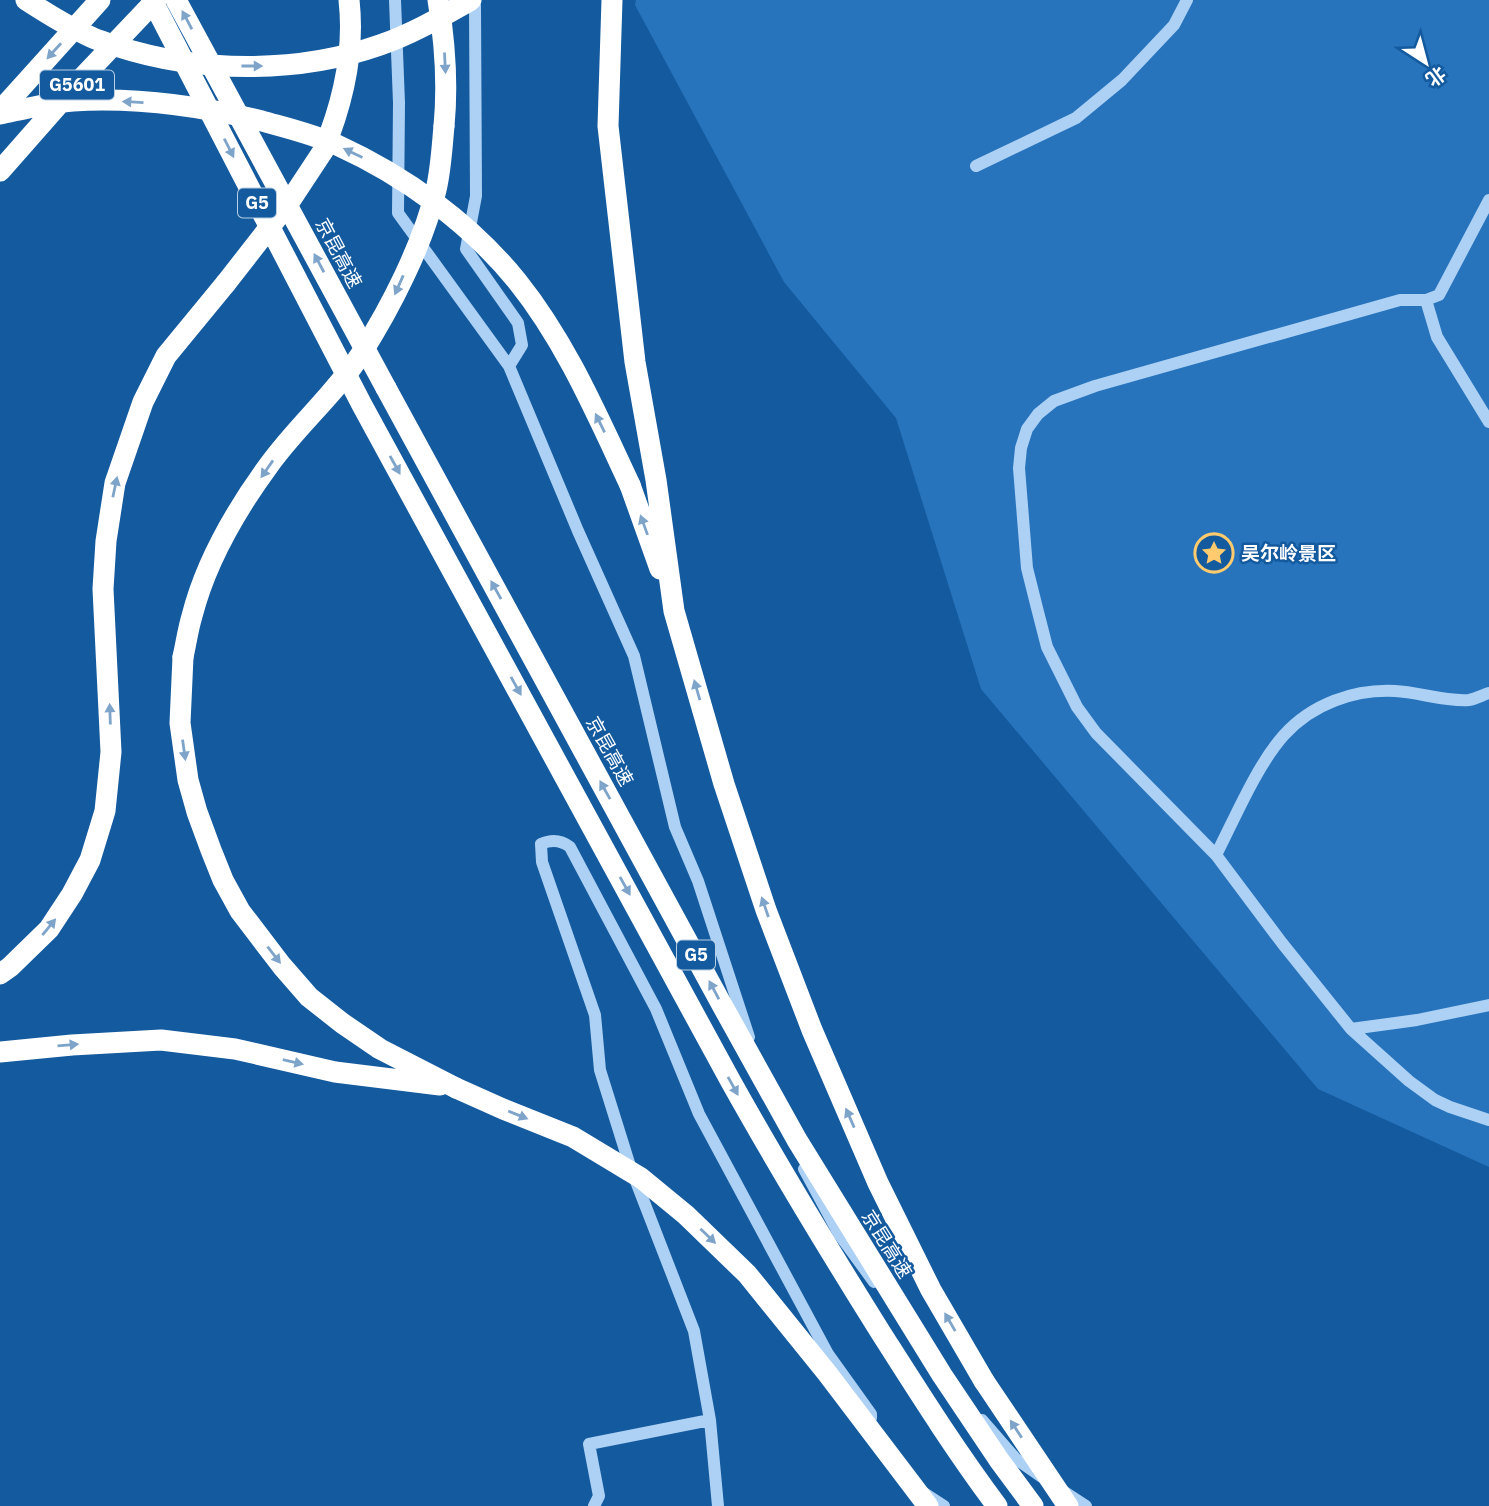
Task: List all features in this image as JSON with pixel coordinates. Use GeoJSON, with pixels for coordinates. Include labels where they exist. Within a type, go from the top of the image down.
{"type":"FeatureCollection","features":[{"type":"Feature","properties":{"kind":"highway"},"geometry":{"type":"LineString","coordinates":[[26,0],[92,38],[141,54],[206,64],[256,67],[325,59],[380,45],[428,25],[472,0]]}},
{"type":"Feature","properties":{"kind":"highway","name":"G5601"},"geometry":{"type":"LineString","coordinates":[[0,113],[100,0]]}},
{"type":"Feature","properties":{"kind":"highway","name":"G5601"},"geometry":{"type":"LineString","coordinates":[[0,171],[154,0]]}},
{"type":"Feature","properties":{"kind":"highway","name":"G5"},"geometry":{"type":"LineString","coordinates":[[154,0],[362,405],[766,1144],[918,1391],[997,1506]]}},
{"type":"Feature","properties":{"kind":"highway","name":"京昆高速"},"geometry":{"type":"LineString","coordinates":[[176,0],[797,1140],[942,1376],[1033,1506]]}},
{"type":"Feature","properties":{"kind":"highway"},"geometry":{"type":"LineString","coordinates":[[0,974],[49,929],[72,894],[90,860],[105,811],[111,752],[103,589],[106,541],[115,483],[143,402],[166,356],[290,201],[323,151],[335,122],[347,71],[351,38],[349,0]]}},
{"type":"Feature","properties":{"kind":"highway"},"geometry":{"type":"LineString","coordinates":[[439,0],[443,28],[446,104],[436,190],[427,219],[393,298],[360,355],[270,465],[227,529],[210,564],[192,614],[183,657],[180,723],[188,780],[197,811],[223,880],[240,911],[309,997],[380,1049],[503,1109],[573,1137],[641,1178],[686,1215],[747,1274],[827,1373],[928,1506]]}},
{"type":"Feature","properties":{"kind":"highway"},"geometry":{"type":"LineString","coordinates":[[612,0],[609,140],[635,362],[656,480],[674,611]]}},
{"type":"Feature","properties":{"kind":"highway"},"geometry":{"type":"LineString","coordinates":[[0,113],[73,101],[188,106],[224,112],[312,135],[371,162],[410,186],[460,222],[498,258],[517,281],[559,342],[630,485],[674,611],[724,784],[766,910],[812,1030],[878,1183],[931,1290],[984,1381],[1068,1506]]}},
{"type":"Feature","properties":{"kind":"highway"},"geometry":{"type":"LineString","coordinates":[[0,1052],[161,1040],[235,1049],[335,1072],[456,1087]]}},
{"type":"Feature","properties":{"kind":"street"},"geometry":{"type":"LineString","coordinates":[[395,0],[399,103],[398,213],[509,366],[634,656],[675,827],[698,881],[777,1119],[839,1234],[886,1299],[976,1412],[1016,1459],[1086,1506]]}},
{"type":"Feature","properties":{"kind":"street"},"geometry":{"type":"LineString","coordinates":[[472,0],[475,6],[476,196],[466,249],[518,323],[522,345],[509,366]]}},
{"type":"Feature","properties":{"kind":"street"},"geometry":{"type":"LineString","coordinates":[[976,166],[1076,118],[1122,80],[1174,25],[1188,0]]}},
{"type":"Feature","properties":{"kind":"street"},"geometry":{"type":"LineString","coordinates":[[1489,200],[1439,295],[1426,300],[1401,300],[1095,386],[1054,401],[1038,414],[1027,429],[1019,468],[1027,568],[1048,647],[1077,707],[1096,733],[1216,855],[1351,1029],[1409,1081],[1435,1100],[1489,1120]]}},
{"type":"Feature","properties":{"kind":"street"},"geometry":{"type":"LineString","coordinates":[[1426,300],[1437,337],[1489,422]]}},
{"type":"Feature","properties":{"kind":"street"},"geometry":{"type":"LineString","coordinates":[[1216,855],[1272,751],[1285,734],[1311,712],[1352,694],[1395,691],[1469,700],[1489,693]]}},
{"type":"Feature","properties":{"kind":"street"},"geometry":{"type":"LineString","coordinates":[[718,1506],[710,1420],[694,1331],[629,1166],[600,1070],[595,1015],[542,862],[541,844],[548,841],[562,841],[570,847],[656,1009],[699,1114],[828,1354],[871,1414],[877,1455],[894,1475],[944,1506]]}},
{"type":"Feature","properties":{"kind":"street"},"geometry":{"type":"LineString","coordinates":[[1351,1029],[1417,1020],[1489,1005]]}},
{"type":"Feature","properties":{"kind":"street"},"geometry":{"type":"LineString","coordinates":[[594,1506],[599,1496],[589,1444],[710,1420]]}},
{"type":"Feature","properties":{"kind":"shaded area","name":"吴尔岭景区"},"geometry":{"type":"Polygon","coordinates":[[[636,0],[1489,0],[1489,1167],[1318,1089],[981,689],[896,418],[784,282],[635,5],[636,0]]]}},
{"type":"Feature","properties":{"kind":"place","name":"吴尔岭景区"},"geometry":{"type":"Point","coordinates":[1214,553]}}]}
